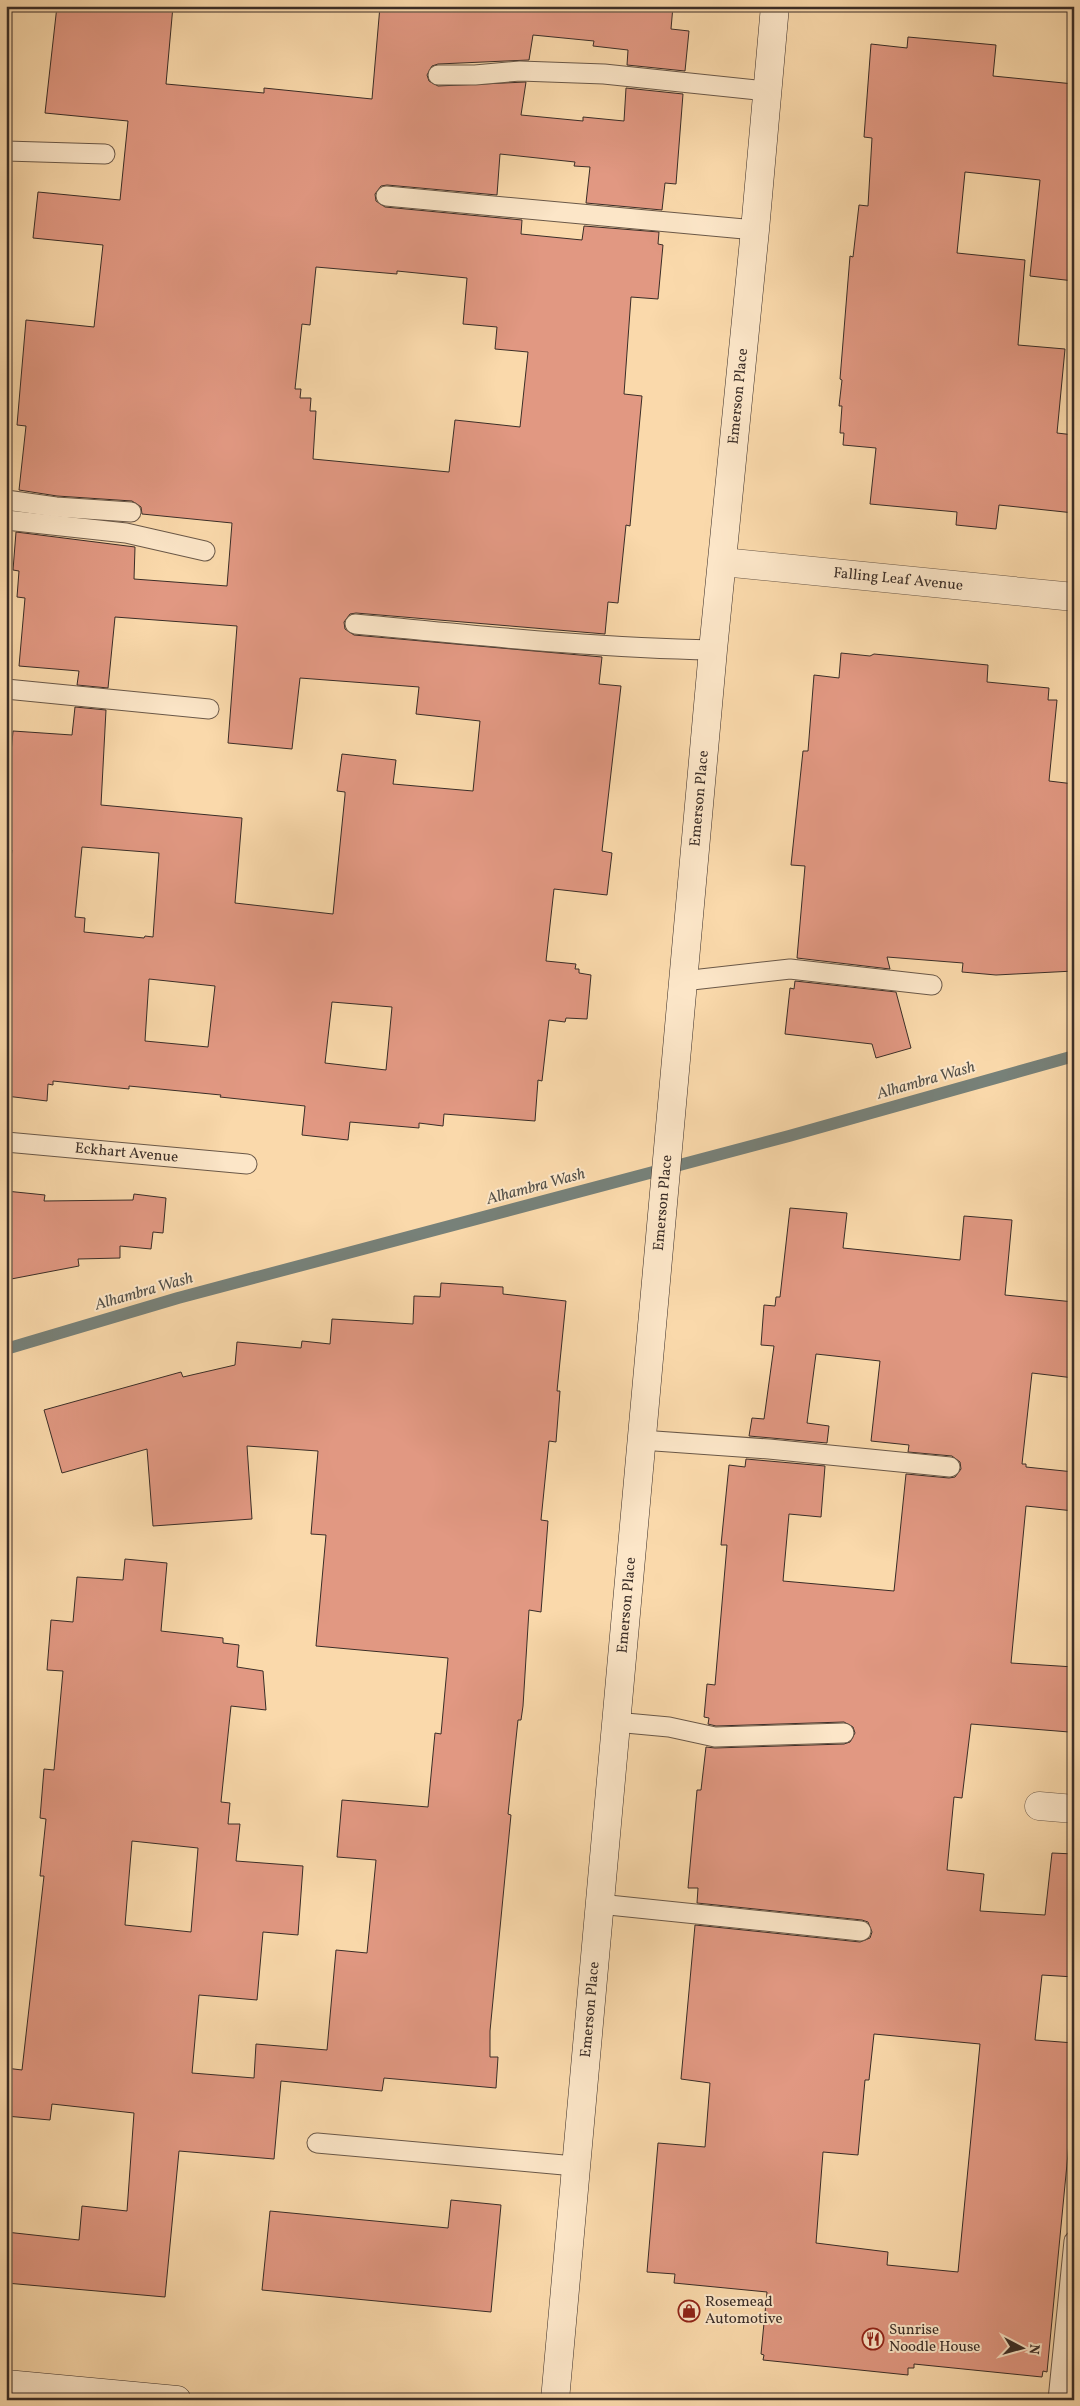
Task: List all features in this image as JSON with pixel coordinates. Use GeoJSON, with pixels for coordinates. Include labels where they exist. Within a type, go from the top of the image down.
{"type":"FeatureCollection","features":[{"type":"Feature","properties":{"kind":"street","name":"Emerson Place"},"geometry":{"type":"LineString","coordinates":[[555,2400],[713,650],[756,230],[766,91],[775,6]]}},
{"type":"Feature","properties":{"kind":"street","name":"Falling Leaf Avenue"},"geometry":{"type":"LineString","coordinates":[[723,562],[1074,597]]}},
{"type":"Feature","properties":{"kind":"street"},"geometry":{"type":"LineString","coordinates":[[1039,1806],[1074,1809]]}},
{"type":"Feature","properties":{"kind":"street"},"geometry":{"type":"LineString","coordinates":[[6,2384],[177,2400]]}},
{"type":"Feature","properties":{"kind":"lane"},"geometry":{"type":"LineString","coordinates":[[438,75],[476,75],[520,71],[604,74],[766,91]]}},
{"type":"Feature","properties":{"kind":"lane"},"geometry":{"type":"LineString","coordinates":[[6,151],[105,154]]}},
{"type":"Feature","properties":{"kind":"lane"},"geometry":{"type":"LineString","coordinates":[[386,196],[756,230]]}},
{"type":"Feature","properties":{"kind":"lane"},"geometry":{"type":"LineString","coordinates":[[6,500],[131,512]]}},
{"type":"Feature","properties":{"kind":"lane"},"geometry":{"type":"LineString","coordinates":[[6,520],[126,533],[205,551]]}},
{"type":"Feature","properties":{"kind":"lane"},"geometry":{"type":"LineString","coordinates":[[354,624],[538,641],[667,650],[713,650]]}},
{"type":"Feature","properties":{"kind":"lane"},"geometry":{"type":"LineString","coordinates":[[6,689],[209,709]]}},
{"type":"Feature","properties":{"kind":"lane"},"geometry":{"type":"LineString","coordinates":[[683,981],[790,969],[932,986]]}},
{"type":"Feature","properties":{"kind":"lane","name":"Eckhart Avenue"},"geometry":{"type":"LineString","coordinates":[[6,1142],[247,1164]]}},
{"type":"Feature","properties":{"kind":"lane"},"geometry":{"type":"LineString","coordinates":[[641,1440],[769,1449],[950,1467]]}},
{"type":"Feature","properties":{"kind":"lane"},"geometry":{"type":"LineString","coordinates":[[615,1722],[670,1727],[715,1737],[844,1733]]}},
{"type":"Feature","properties":{"kind":"lane"},"geometry":{"type":"LineString","coordinates":[[599,1904],[861,1931]]}},
{"type":"Feature","properties":{"kind":"lane"},"geometry":{"type":"LineString","coordinates":[[317,2143],[575,2166]]}},
{"type":"Feature","properties":{"kind":"lane"},"geometry":{"type":"LineString","coordinates":[[1058,2400],[1074,2241]]}},
{"type":"Feature","properties":{"kind":"building"},"geometry":{"type":"Polygon","coordinates":[[[57,6],[173,6],[166,84],[264,93],[264,88],[372,99],[380,6],[673,6],[671,29],[689,31],[685,71],[627,65],[628,50],[593,46],[594,41],[533,35],[529,60],[438,64],[432,66],[427,75],[429,81],[438,86],[526,82],[521,115],[583,121],[583,117],[624,121],[626,88],[683,94],[676,184],[665,183],[662,210],[586,203],[590,167],[574,166],[575,162],[500,154],[497,195],[387,185],[381,186],[375,194],[376,201],[385,207],[522,220],[521,234],[582,240],[584,226],[659,232],[658,244],[663,245],[658,299],[631,297],[624,394],[642,396],[630,526],[626,525],[618,603],[608,602],[605,634],[356,613],[350,614],[344,622],[345,629],[354,635],[602,657],[599,684],[621,686],[602,851],[612,853],[607,895],[554,889],[546,961],[576,964],[575,969],[579,969],[579,973],[591,975],[587,1019],[566,1018],[565,1022],[549,1020],[542,1081],[538,1080],[535,1121],[444,1114],[443,1126],[419,1123],[419,1128],[350,1122],[348,1140],[302,1135],[305,1106],[220,1097],[221,1095],[129,1086],[129,1089],[53,1081],[53,1085],[48,1084],[47,1101],[6,1096],[6,903],[12,850],[9,850],[10,840],[6,839],[6,808],[13,731],[72,735],[75,707],[106,710],[101,805],[242,818],[235,903],[333,914],[345,795],[345,792],[337,791],[342,754],[396,760],[393,784],[473,791],[480,721],[416,714],[419,687],[300,678],[292,749],[228,743],[237,626],[115,617],[108,688],[77,685],[79,671],[19,666],[25,598],[17,597],[19,571],[13,570],[16,532],[135,547],[134,579],[227,586],[232,523],[142,514],[141,507],[132,501],[57,496],[19,490],[26,426],[17,425],[26,320],[94,327],[103,245],[33,238],[38,192],[120,200],[128,121],[45,113],[57,6]],[[316,267],[310,325],[302,324],[295,389],[301,389],[300,398],[311,398],[310,411],[316,411],[313,459],[449,472],[455,420],[520,427],[528,352],[495,349],[497,327],[463,324],[467,278],[397,271],[397,274],[316,267]],[[82,847],[75,917],[85,918],[84,932],[144,938],[145,936],[153,937],[159,853],[82,847]],[[149,979],[145,1041],[208,1047],[215,986],[149,979]],[[332,1002],[325,1063],[386,1070],[392,1007],[332,1002]]]}},
{"type":"Feature","properties":{"kind":"building"},"geometry":{"type":"Polygon","coordinates":[[[908,37],[996,45],[993,76],[1074,84],[1074,281],[1030,276],[1040,180],[965,172],[957,253],[1025,260],[1018,345],[1065,349],[1057,433],[1074,435],[1074,513],[999,505],[996,529],[956,525],[957,512],[870,504],[876,448],[843,445],[844,433],[840,433],[842,406],[839,406],[842,380],[840,379],[850,256],[853,257],[859,205],[868,206],[872,138],[864,137],[871,44],[907,48],[908,37]]]}},
{"type":"Feature","properties":{"kind":"building"},"geometry":{"type":"Polygon","coordinates":[[[841,653],[870,656],[874,654],[988,665],[987,682],[1049,688],[1048,700],[1057,700],[1049,781],[1074,784],[1074,971],[996,975],[962,972],[963,963],[887,957],[890,969],[797,958],[805,866],[791,865],[803,751],[808,751],[814,675],[839,678],[841,653]]]}},
{"type":"Feature","properties":{"kind":"building"},"geometry":{"type":"Polygon","coordinates":[[[795,981],[896,992],[911,1048],[876,1058],[872,1044],[785,1034],[790,988],[794,989],[795,981]]]}},
{"type":"Feature","properties":{"kind":"building"},"geometry":{"type":"Polygon","coordinates":[[[6,1191],[45,1195],[44,1201],[133,1200],[134,1194],[166,1198],[163,1233],[153,1232],[151,1249],[120,1246],[120,1258],[78,1259],[79,1266],[6,1280],[6,1191]]]}},
{"type":"Feature","properties":{"kind":"building"},"geometry":{"type":"Polygon","coordinates":[[[790,1208],[847,1213],[843,1248],[960,1260],[964,1216],[1012,1220],[1005,1295],[1074,1302],[1074,1378],[1032,1373],[1022,1464],[1026,1464],[1026,1467],[1074,1472],[1074,1511],[1026,1506],[1011,1663],[1074,1667],[1069,1732],[971,1724],[962,1798],[954,1797],[947,1870],[984,1874],[980,1911],[1045,1915],[1052,1853],[1074,1854],[1074,1977],[1042,1975],[1035,2040],[1074,2043],[1074,2091],[1047,2372],[1043,2371],[1042,2377],[914,2364],[914,2368],[908,2368],[908,2375],[763,2360],[764,2355],[761,2354],[767,2292],[674,2283],[675,2274],[647,2272],[658,2143],[705,2147],[710,2083],[681,2079],[695,1925],[860,1942],[870,1938],[872,1932],[868,1922],[862,1920],[697,1903],[698,1888],[688,1888],[697,1790],[701,1790],[706,1747],[844,1744],[850,1742],[855,1733],[853,1727],[844,1722],[716,1726],[708,1724],[709,1718],[704,1717],[707,1684],[715,1685],[727,1545],[721,1545],[729,1465],[745,1467],[746,1459],[825,1466],[821,1517],[789,1514],[783,1581],[894,1591],[906,1474],[949,1478],[955,1477],[961,1469],[960,1462],[952,1456],[908,1452],[909,1445],[871,1441],[880,1361],[816,1354],[807,1423],[829,1426],[827,1443],[749,1436],[752,1418],[764,1419],[774,1346],[761,1345],[764,1305],[775,1306],[776,1297],[780,1297],[790,1208]],[[874,2034],[869,2080],[865,2080],[858,2155],[823,2152],[816,2243],[888,2252],[887,2265],[958,2272],[980,2044],[874,2034]]]}},
{"type":"Feature","properties":{"kind":"building"},"geometry":{"type":"Polygon","coordinates":[[[441,1283],[503,1287],[503,1294],[566,1301],[557,1391],[560,1391],[556,1442],[549,1441],[541,1520],[548,1521],[541,1612],[529,1610],[523,1706],[521,1720],[518,1720],[508,1814],[511,1815],[490,2031],[490,2057],[498,2057],[496,2088],[384,2078],[382,2091],[281,2081],[274,2159],[179,2151],[165,2297],[6,2283],[6,2232],[79,2240],[82,2206],[127,2211],[134,2113],[52,2104],[50,2120],[6,2116],[6,2068],[22,2070],[44,1876],[40,1876],[46,1819],[40,1818],[44,1769],[54,1770],[63,1671],[47,1670],[51,1620],[73,1622],[77,1577],[123,1580],[125,1559],[167,1563],[161,1631],[223,1638],[223,1643],[239,1645],[237,1667],[263,1671],[266,1710],[231,1706],[221,1802],[230,1803],[228,1824],[240,1824],[236,1861],[303,1866],[298,1935],[263,1932],[257,2000],[199,1995],[192,2073],[254,2078],[256,2044],[327,2050],[336,1950],[367,1953],[376,1860],[337,1857],[342,1800],[428,1807],[435,1733],[441,1734],[448,1658],[316,1646],[326,1535],[311,1534],[318,1451],[247,1446],[252,1519],[153,1526],[147,1449],[62,1473],[44,1410],[181,1372],[183,1377],[235,1365],[237,1342],[301,1348],[302,1341],[330,1344],[332,1319],[413,1324],[414,1296],[440,1297],[441,1283]],[[132,1841],[125,1925],[191,1932],[198,1848],[132,1841]]]}},
{"type":"Feature","properties":{"kind":"building"},"geometry":{"type":"Polygon","coordinates":[[[451,2200],[501,2205],[491,2312],[262,2290],[270,2211],[448,2228],[451,2200]]]}},
{"type":"Feature","properties":{"kind":"waterway","name":"Alhambra Wash"},"geometry":{"type":"LineString","coordinates":[[6,1349],[178,1298],[789,1136],[1074,1056]]}},
{"type":"Feature","properties":{"kind":"place","name":"Rosemead Automotive"},"geometry":{"type":"Point","coordinates":[689,2311]}},
{"type":"Feature","properties":{"kind":"place","name":"Sunrise Noodle House"},"geometry":{"type":"Point","coordinates":[873,2339]}}]}
